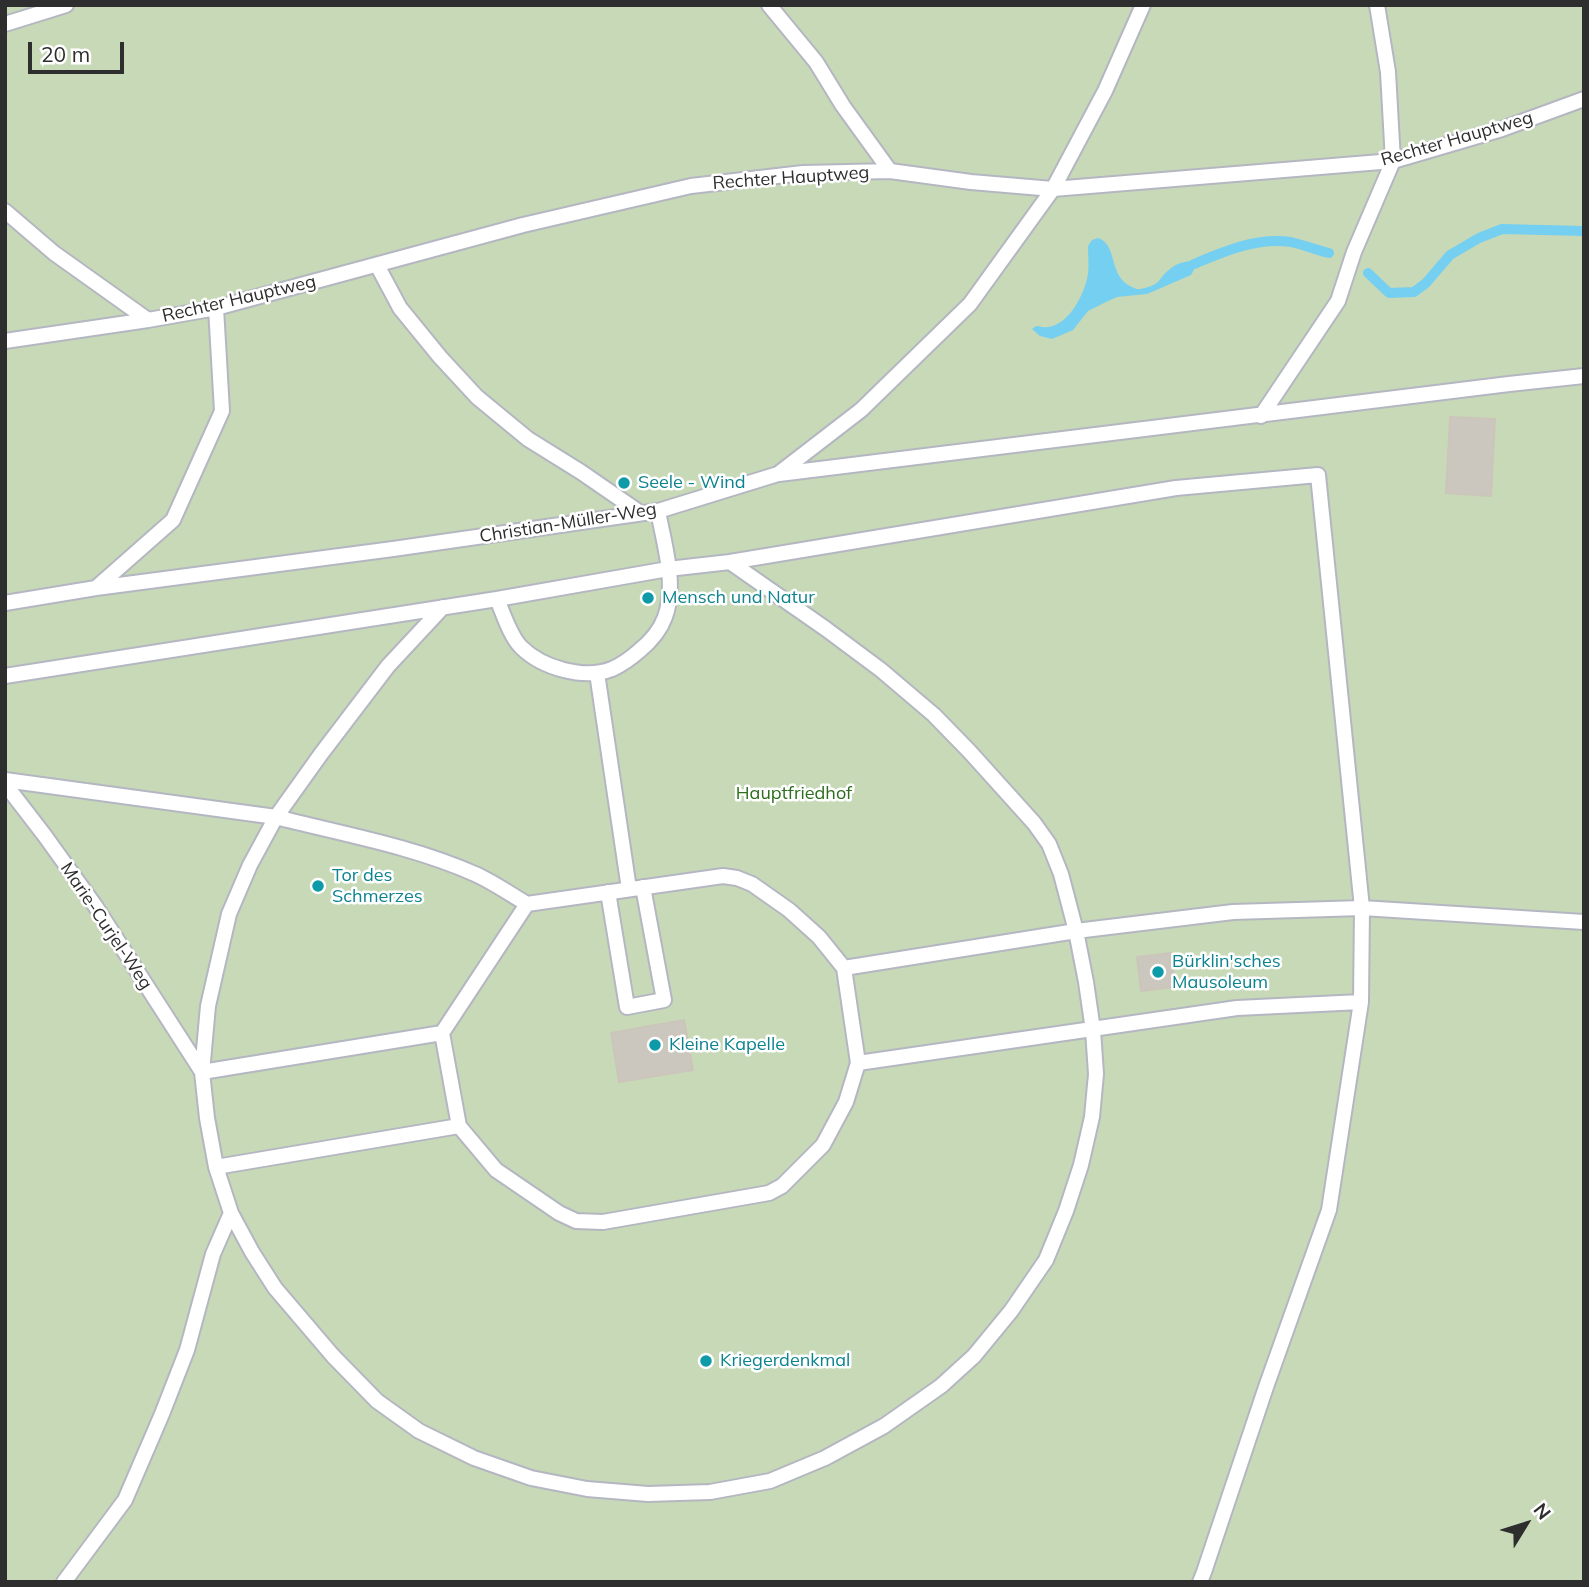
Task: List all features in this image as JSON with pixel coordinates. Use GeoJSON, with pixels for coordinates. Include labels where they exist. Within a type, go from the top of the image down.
{"type":"FeatureCollection","features":[{"type":"Feature","properties":{"kind":"lane"},"geometry":{"type":"LineString","coordinates":[[5,24],[66,5]]}},
{"type":"Feature","properties":{"kind":"lane"},"geometry":{"type":"LineString","coordinates":[[769,5],[816,62],[843,106],[890,171]]}},
{"type":"Feature","properties":{"kind":"lane","name":"Christian-Müller-Weg"},"geometry":{"type":"LineString","coordinates":[[5,603],[96,588],[393,550],[658,510],[778,474],[861,410],[970,304],[1053,189],[1105,91],[1143,5]]}},
{"type":"Feature","properties":{"kind":"lane"},"geometry":{"type":"LineString","coordinates":[[1261,416],[1338,301],[1354,253],[1393,161],[1388,72],[1377,5]]}},
{"type":"Feature","properties":{"kind":"lane","name":"Rechter Hauptweg"},"geometry":{"type":"LineString","coordinates":[[5,341],[216,308],[523,225],[691,186],[803,173],[890,171],[971,183],[1053,189],[1393,161],[1502,129],[1584,99]]}},
{"type":"Feature","properties":{"kind":"lane"},"geometry":{"type":"LineString","coordinates":[[5,211],[54,253],[148,320]]}},
{"type":"Feature","properties":{"kind":"lane"},"geometry":{"type":"LineString","coordinates":[[377,265],[400,308],[477,397],[528,439],[639,512]]}},
{"type":"Feature","properties":{"kind":"lane"},"geometry":{"type":"LineString","coordinates":[[96,588],[173,520],[222,411],[216,308]]}},
{"type":"Feature","properties":{"kind":"lane"},"geometry":{"type":"LineString","coordinates":[[778,474],[1584,376]]}},
{"type":"Feature","properties":{"kind":"lane"},"geometry":{"type":"LineString","coordinates":[[5,676],[497,599],[668,569],[730,562],[1176,488],[1318,475],[1362,908],[1361,1002],[1329,1210],[1200,1582]]}},
{"type":"Feature","properties":{"kind":"lane"},"geometry":{"type":"LineString","coordinates":[[497,599],[520,646],[544,662],[563,670],[597,673],[613,668],[647,645],[664,619],[668,604],[668,569],[658,510]]}},
{"type":"Feature","properties":{"kind":"lane"},"geometry":{"type":"LineString","coordinates":[[443,607],[388,666],[276,817],[250,865],[229,914],[208,1006],[202,1072],[216,1167],[230,1213],[275,1288],[333,1356],[377,1401],[419,1431],[474,1458],[531,1478],[587,1489],[648,1494],[710,1492],[770,1481],[825,1458],[894,1420],[942,1386],[966,1363],[1011,1311],[1046,1260],[1066,1212],[1081,1165],[1092,1117],[1096,1074],[1093,1030],[1076,932],[1061,874],[1049,844],[1034,823],[934,715],[881,670],[730,562]]}},
{"type":"Feature","properties":{"kind":"lane"},"geometry":{"type":"LineString","coordinates":[[597,673],[636,888],[664,1000],[627,1007],[608,892]]}},
{"type":"Feature","properties":{"kind":"lane"},"geometry":{"type":"LineString","coordinates":[[5,782],[276,817],[392,845],[433,858],[477,875],[527,904],[723,876],[737,877],[752,884],[789,910],[818,937],[844,968],[859,1063],[846,1102],[823,1145],[782,1186],[769,1193],[603,1222],[576,1221],[548,1206],[496,1170],[459,1126],[442,1033],[527,904]]}},
{"type":"Feature","properties":{"kind":"lane","name":"Marie-Curjel-Weg"},"geometry":{"type":"LineString","coordinates":[[5,782],[96,907],[202,1072]]}},
{"type":"Feature","properties":{"kind":"lane"},"geometry":{"type":"LineString","coordinates":[[844,968],[1076,932],[1233,912],[1362,908],[1584,922]]}},
{"type":"Feature","properties":{"kind":"lane"},"geometry":{"type":"LineString","coordinates":[[859,1063],[1237,1008],[1361,1002]]}},
{"type":"Feature","properties":{"kind":"lane"},"geometry":{"type":"LineString","coordinates":[[202,1072],[442,1033]]}},
{"type":"Feature","properties":{"kind":"lane"},"geometry":{"type":"LineString","coordinates":[[216,1167],[459,1126]]}},
{"type":"Feature","properties":{"kind":"lane"},"geometry":{"type":"LineString","coordinates":[[64,1582],[125,1500],[187,1350],[213,1254],[230,1213]]}},
{"type":"Feature","properties":{"kind":"green space","name":"Hauptfriedhof"},"geometry":{"type":"Polygon","coordinates":[[[5,5],[1584,5],[1584,1582],[5,1582],[5,5]]]}},
{"type":"Feature","properties":{"kind":"water"},"geometry":{"type":"Polygon","coordinates":[[[1098,238],[1109,247],[1120,277],[1136,289],[1155,284],[1166,272],[1179,264],[1190,261],[1195,268],[1191,275],[1147,294],[1117,297],[1088,311],[1073,330],[1052,339],[1040,336],[1032,329],[1036,326],[1055,325],[1075,307],[1088,274],[1088,246],[1092,240],[1098,238]]]}},
{"type":"Feature","properties":{"kind":"building"},"geometry":{"type":"Polygon","coordinates":[[[1450,417],[1495,419],[1491,496],[1446,493],[1450,417]]]}},
{"type":"Feature","properties":{"kind":"building","name":"Bürklin'sches Mausoleum"},"geometry":{"type":"Polygon","coordinates":[[[1171,953],[1175,987],[1141,991],[1137,957],[1171,953]]]}},
{"type":"Feature","properties":{"kind":"building","name":"Kleine Kapelle"},"geometry":{"type":"Polygon","coordinates":[[[684,1020],[693,1070],[619,1082],[611,1033],[684,1020]]]}},
{"type":"Feature","properties":{"kind":"waterway"},"geometry":{"type":"LineString","coordinates":[[1368,273],[1389,293],[1414,292],[1426,283],[1450,255],[1479,238],[1502,229],[1584,231]]}},
{"type":"Feature","properties":{"kind":"waterway"},"geometry":{"type":"LineString","coordinates":[[1194,264],[1254,243],[1278,241],[1329,253]]}},
{"type":"Feature","properties":{"kind":"place","name":"Seele - Wind"},"geometry":{"type":"Point","coordinates":[624,483]}},
{"type":"Feature","properties":{"kind":"place","name":"Mensch und Natur"},"geometry":{"type":"Point","coordinates":[648,598]}},
{"type":"Feature","properties":{"kind":"place","name":"Tor des Schmerzes"},"geometry":{"type":"Point","coordinates":[318,886]}},
{"type":"Feature","properties":{"kind":"place","name":"Bürklin'sches Mausoleum"},"geometry":{"type":"Point","coordinates":[1158,972]}},
{"type":"Feature","properties":{"kind":"place","name":"Kleine Kapelle"},"geometry":{"type":"Point","coordinates":[655,1045]}},
{"type":"Feature","properties":{"kind":"place","name":"Kriegerdenkmal"},"geometry":{"type":"Point","coordinates":[706,1361]}}]}
